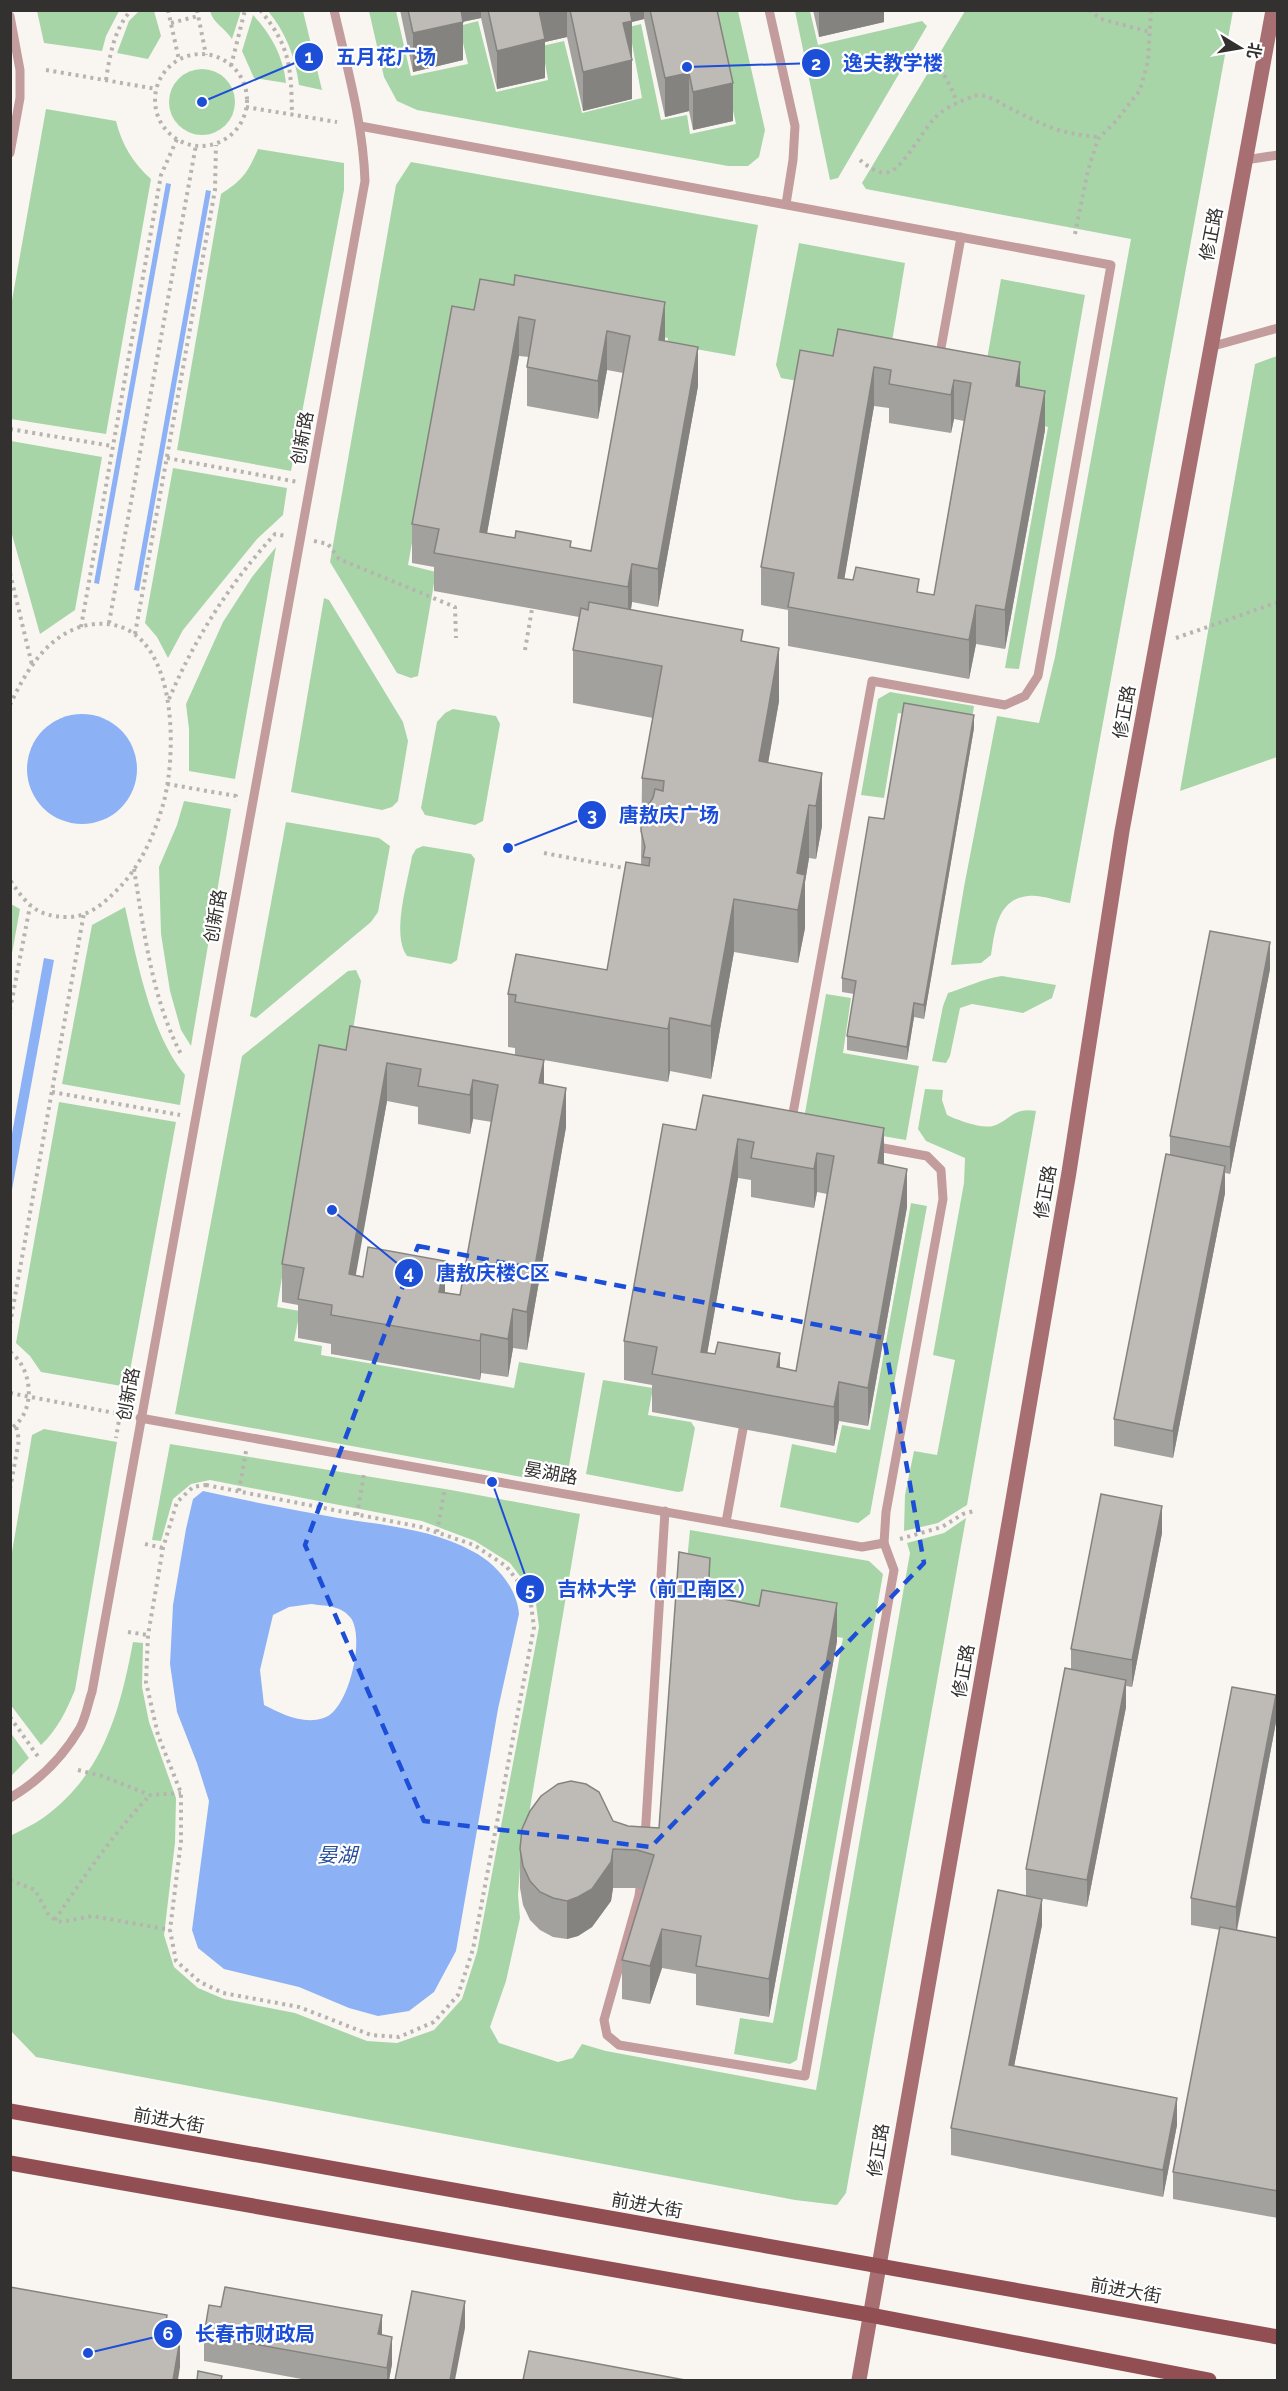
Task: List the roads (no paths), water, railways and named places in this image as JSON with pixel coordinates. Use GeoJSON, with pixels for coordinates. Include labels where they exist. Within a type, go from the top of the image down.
{"type":"FeatureCollection","features":[{"type":"Feature","properties":{"kind":"main road","name":"前进大街"},"geometry":{"type":"LineString","coordinates":[[10,2111],[1278,2337]]}},
{"type":"Feature","properties":{"kind":"main road"},"geometry":{"type":"LineString","coordinates":[[10,2163],[870,2315],[1209,2380]]}},
{"type":"Feature","properties":{"kind":"street","name":"修正路"},"geometry":{"type":"LineString","coordinates":[[859,2380],[1069,1172],[1122,831],[1245,160],[1273,36],[1273,10]]}},
{"type":"Feature","properties":{"kind":"lane","name":"创新路"},"geometry":{"type":"LineString","coordinates":[[10,1798],[28,1787],[48,1770],[80,1727],[92,1692],[365,181],[360,126],[334,10]]}},
{"type":"Feature","properties":{"kind":"lane"},"geometry":{"type":"LineString","coordinates":[[769,10],[795,126],[794,160],[786,204]]}},
{"type":"Feature","properties":{"kind":"lane"},"geometry":{"type":"LineString","coordinates":[[10,16],[20,98],[10,153]]}},
{"type":"Feature","properties":{"kind":"lane"},"geometry":{"type":"LineString","coordinates":[[360,126],[1111,265],[1038,676],[1025,696],[1005,705],[872,681],[790,1132],[801,1134]]}},
{"type":"Feature","properties":{"kind":"lane"},"geometry":{"type":"LineString","coordinates":[[1245,160],[1278,155]]}},
{"type":"Feature","properties":{"kind":"lane"},"geometry":{"type":"LineString","coordinates":[[936,374],[960,237]]}},
{"type":"Feature","properties":{"kind":"lane"},"geometry":{"type":"LineString","coordinates":[[1210,346],[1278,328]]}},
{"type":"Feature","properties":{"kind":"lane"},"geometry":{"type":"LineString","coordinates":[[643,1868],[639,1896],[604,2020],[607,2036],[619,2045],[805,2076],[894,1570],[884,1543],[886,1512],[943,1199],[941,1170],[927,1156],[858,1144]]}},
{"type":"Feature","properties":{"kind":"lane","name":"晏湖路"},"geometry":{"type":"LineString","coordinates":[[140,1418],[862,1547],[884,1543]]}},
{"type":"Feature","properties":{"kind":"lane"},"geometry":{"type":"LineString","coordinates":[[726,1522],[743,1429]]}},
{"type":"Feature","properties":{"kind":"lane"},"geometry":{"type":"LineString","coordinates":[[645,1847],[665,1511]]}},
{"type":"Feature","properties":{"kind":"water"},"geometry":{"type":"Polygon","coordinates":[[[166,183],[171,184],[99,584],[94,583],[166,183]]]}},
{"type":"Feature","properties":{"kind":"water"},"geometry":{"type":"Polygon","coordinates":[[[206,190],[211,191],[139,591],[134,590],[206,190]]]}},
{"type":"Feature","properties":{"kind":"water"},"geometry":{"type":"Polygon","coordinates":[[[82,714],[103,718],[121,730],[133,748],[137,769],[133,790],[121,808],[103,820],[82,824],[61,820],[43,808],[31,790],[27,769],[31,748],[43,730],[61,718],[82,714]]]}},
{"type":"Feature","properties":{"kind":"water"},"geometry":{"type":"Polygon","coordinates":[[[44,958],[54,960],[11,1195],[11,1139],[44,958]]]}},
{"type":"Feature","properties":{"kind":"water","name":"晏湖"},"geometry":{"type":"Polygon","coordinates":[[[203,1491],[321,1515],[407,1529],[441,1538],[472,1551],[489,1562],[504,1577],[514,1595],[519,1614],[498,1709],[456,1951],[434,1992],[409,2011],[378,2016],[349,2008],[299,1987],[224,1969],[198,1948],[192,1930],[209,1801],[177,1712],[170,1664],[173,1605],[193,1499],[203,1491]],[[311,1604],[289,1607],[273,1615],[260,1670],[264,1705],[302,1720],[326,1717],[334,1711],[348,1686],[356,1654],[355,1626],[350,1617],[337,1608],[311,1604]]]}},
{"type":"Feature","properties":{"kind":"place","name":"逸夫教学楼"},"geometry":{"type":"Point","coordinates":[687,67]}},
{"type":"Feature","properties":{"kind":"place","name":"五月花广场"},"geometry":{"type":"Point","coordinates":[202,102]}},
{"type":"Feature","properties":{"kind":"place","name":"唐敖庆广场"},"geometry":{"type":"Point","coordinates":[508,848]}},
{"type":"Feature","properties":{"kind":"place","name":"唐敖庆楼C区"},"geometry":{"type":"Point","coordinates":[332,1210]}},
{"type":"Feature","properties":{"kind":"place","name":"吉林大学（前卫南区）"},"geometry":{"type":"Point","coordinates":[492,1482]}},
{"type":"Feature","properties":{"kind":"place","name":"长春市财政局"},"geometry":{"type":"Point","coordinates":[88,2353]}}]}
